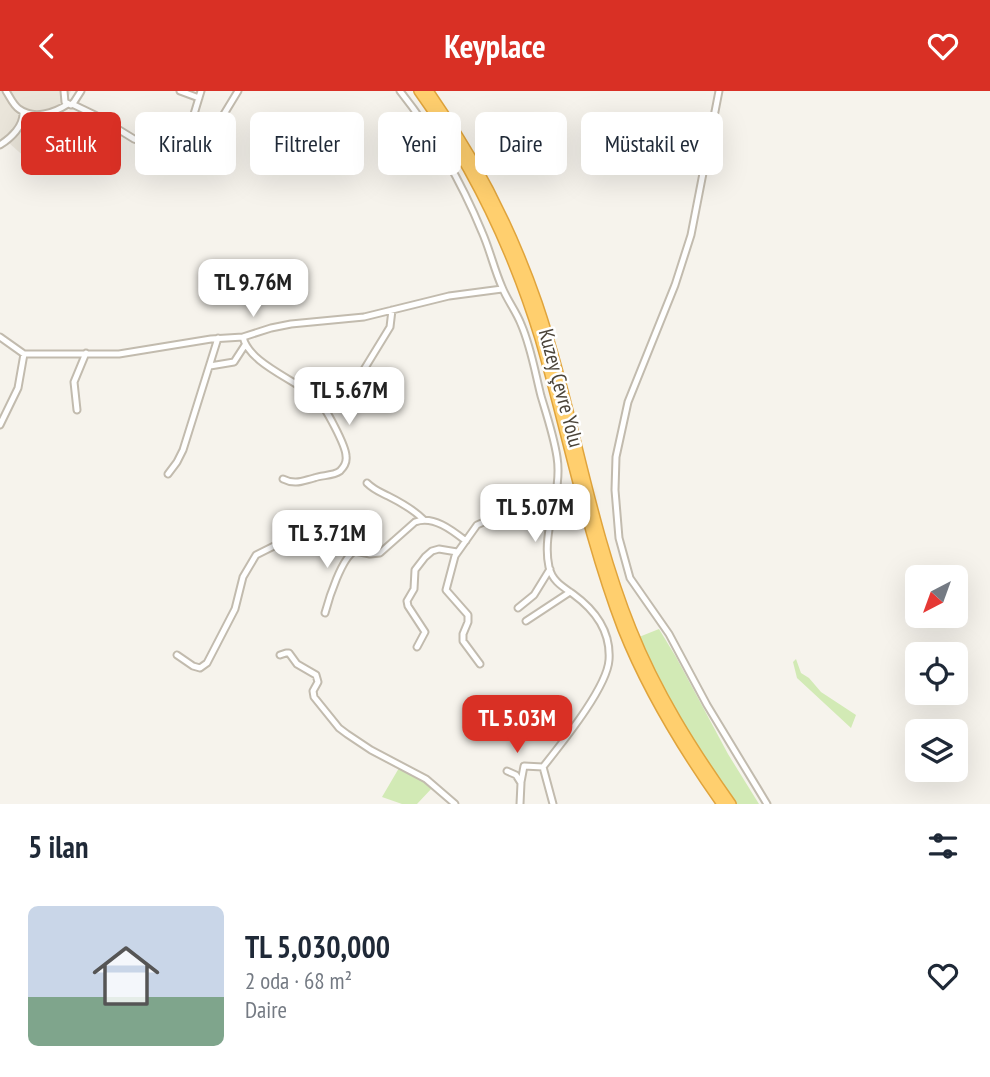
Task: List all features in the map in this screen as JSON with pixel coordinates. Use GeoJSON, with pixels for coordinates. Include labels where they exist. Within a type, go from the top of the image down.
{"type":"FeatureCollection","features":[{"type":"Feature","properties":{"kind":"highway","name":"Kuzey Çevre Yolu"},"geometry":{"type":"LineString","coordinates":[[419,91],[476,183],[521,283],[540,338],[600,561],[624,631],[661,711],[722,804]]}},
{"type":"Feature","properties":{"kind":"highway","name":"Kuzey Çevre Yolu"},"geometry":{"type":"LineString","coordinates":[[428,91],[483,180],[529,281],[546,333],[607,558],[631,629],[668,708],[731,804]]}},
{"type":"Feature","properties":{"kind":"street"},"geometry":{"type":"LineString","coordinates":[[6,91],[23,112]]}},
{"type":"Feature","properties":{"kind":"street"},"geometry":{"type":"LineString","coordinates":[[64,91],[65,102],[95,115],[135,139]]}},
{"type":"Feature","properties":{"kind":"street"},"geometry":{"type":"LineString","coordinates":[[52,112],[70,104],[80,91]]}},
{"type":"Feature","properties":{"kind":"street"},"geometry":{"type":"LineString","coordinates":[[180,91],[200,94],[195,112]]}},
{"type":"Feature","properties":{"kind":"street"},"geometry":{"type":"LineString","coordinates":[[225,112],[238,91]]}},
{"type":"Feature","properties":{"kind":"street"},"geometry":{"type":"LineString","coordinates":[[400,91],[433,137],[459,182],[483,234],[502,289],[518,317],[527,341],[557,455],[557,488],[549,528],[550,569],[558,583],[588,607],[603,625],[608,642],[609,666],[604,679],[543,768]]}},
{"type":"Feature","properties":{"kind":"street"},"geometry":{"type":"LineString","coordinates":[[719,91],[691,235],[675,285],[628,402],[616,457],[615,490],[619,538],[630,578],[669,634],[707,705],[766,804]]}},
{"type":"Feature","properties":{"kind":"street"},"geometry":{"type":"LineString","coordinates":[[0,145],[21,124]]}},
{"type":"Feature","properties":{"kind":"street"},"geometry":{"type":"LineString","coordinates":[[0,337],[24,353],[120,354],[218,338],[243,337],[279,326],[352,319],[449,296],[502,289]]}},
{"type":"Feature","properties":{"kind":"street"},"geometry":{"type":"LineString","coordinates":[[341,407],[390,327],[392,310]]}},
{"type":"Feature","properties":{"kind":"street"},"geometry":{"type":"LineString","coordinates":[[243,337],[245,345],[260,360],[318,399],[346,452],[344,466],[336,473],[299,483],[283,479]]}},
{"type":"Feature","properties":{"kind":"street"},"geometry":{"type":"LineString","coordinates":[[168,474],[183,450],[218,338]]}},
{"type":"Feature","properties":{"kind":"street"},"geometry":{"type":"LineString","coordinates":[[209,366],[234,362],[245,345]]}},
{"type":"Feature","properties":{"kind":"street"},"geometry":{"type":"LineString","coordinates":[[0,425],[18,388],[24,353]]}},
{"type":"Feature","properties":{"kind":"street"},"geometry":{"type":"LineString","coordinates":[[77,410],[75,382],[86,353]]}},
{"type":"Feature","properties":{"kind":"street"},"geometry":{"type":"LineString","coordinates":[[367,483],[424,520],[443,526],[466,541]]}},
{"type":"Feature","properties":{"kind":"street"},"geometry":{"type":"LineString","coordinates":[[480,664],[463,641],[467,612],[446,590],[457,552],[477,525],[507,515],[529,494],[557,488]]}},
{"type":"Feature","properties":{"kind":"street"},"geometry":{"type":"LineString","coordinates":[[177,655],[200,668],[207,663],[234,609],[243,577],[257,555],[338,515],[347,519],[355,551]]}},
{"type":"Feature","properties":{"kind":"street"},"geometry":{"type":"LineString","coordinates":[[324,613],[332,589],[350,554],[355,551],[380,553],[415,522],[424,520]]}},
{"type":"Feature","properties":{"kind":"street"},"geometry":{"type":"LineString","coordinates":[[417,647],[425,631],[407,603],[414,589],[415,571],[434,550],[457,552]]}},
{"type":"Feature","properties":{"kind":"street"},"geometry":{"type":"LineString","coordinates":[[518,608],[534,595],[550,569]]}},
{"type":"Feature","properties":{"kind":"street"},"geometry":{"type":"LineString","coordinates":[[526,621],[570,592]]}},
{"type":"Feature","properties":{"kind":"street"},"geometry":{"type":"LineString","coordinates":[[280,655],[289,653],[297,664],[316,675],[318,682],[313,691],[314,697],[339,727],[362,745],[426,779],[456,804]]}},
{"type":"Feature","properties":{"kind":"street"},"geometry":{"type":"LineString","coordinates":[[520,804],[524,766],[543,768]]}},
{"type":"Feature","properties":{"kind":"street"},"geometry":{"type":"LineString","coordinates":[[543,768],[553,804]]}},
{"type":"Feature","properties":{"kind":"street"},"geometry":{"type":"LineString","coordinates":[[508,771],[516,775],[521,783]]}},
{"type":"Feature","properties":{"kind":"shaded area"},"geometry":{"type":"Polygon","coordinates":[[[0,91],[71,91],[62,112],[21,112],[21,154],[8,142],[0,147],[0,91]]]}},
{"type":"Feature","properties":{"kind":"green space"},"geometry":{"type":"Polygon","coordinates":[[[659,629],[728,754],[759,804],[735,804],[675,711],[639,637],[659,629]]]}},
{"type":"Feature","properties":{"kind":"green space"},"geometry":{"type":"Polygon","coordinates":[[[796,659],[801,673],[821,692],[856,715],[851,728],[797,678],[793,662],[796,659]]]}},
{"type":"Feature","properties":{"kind":"green space"},"geometry":{"type":"Polygon","coordinates":[[[399,768],[433,787],[417,804],[402,804],[382,797],[399,768]]]}}]}
